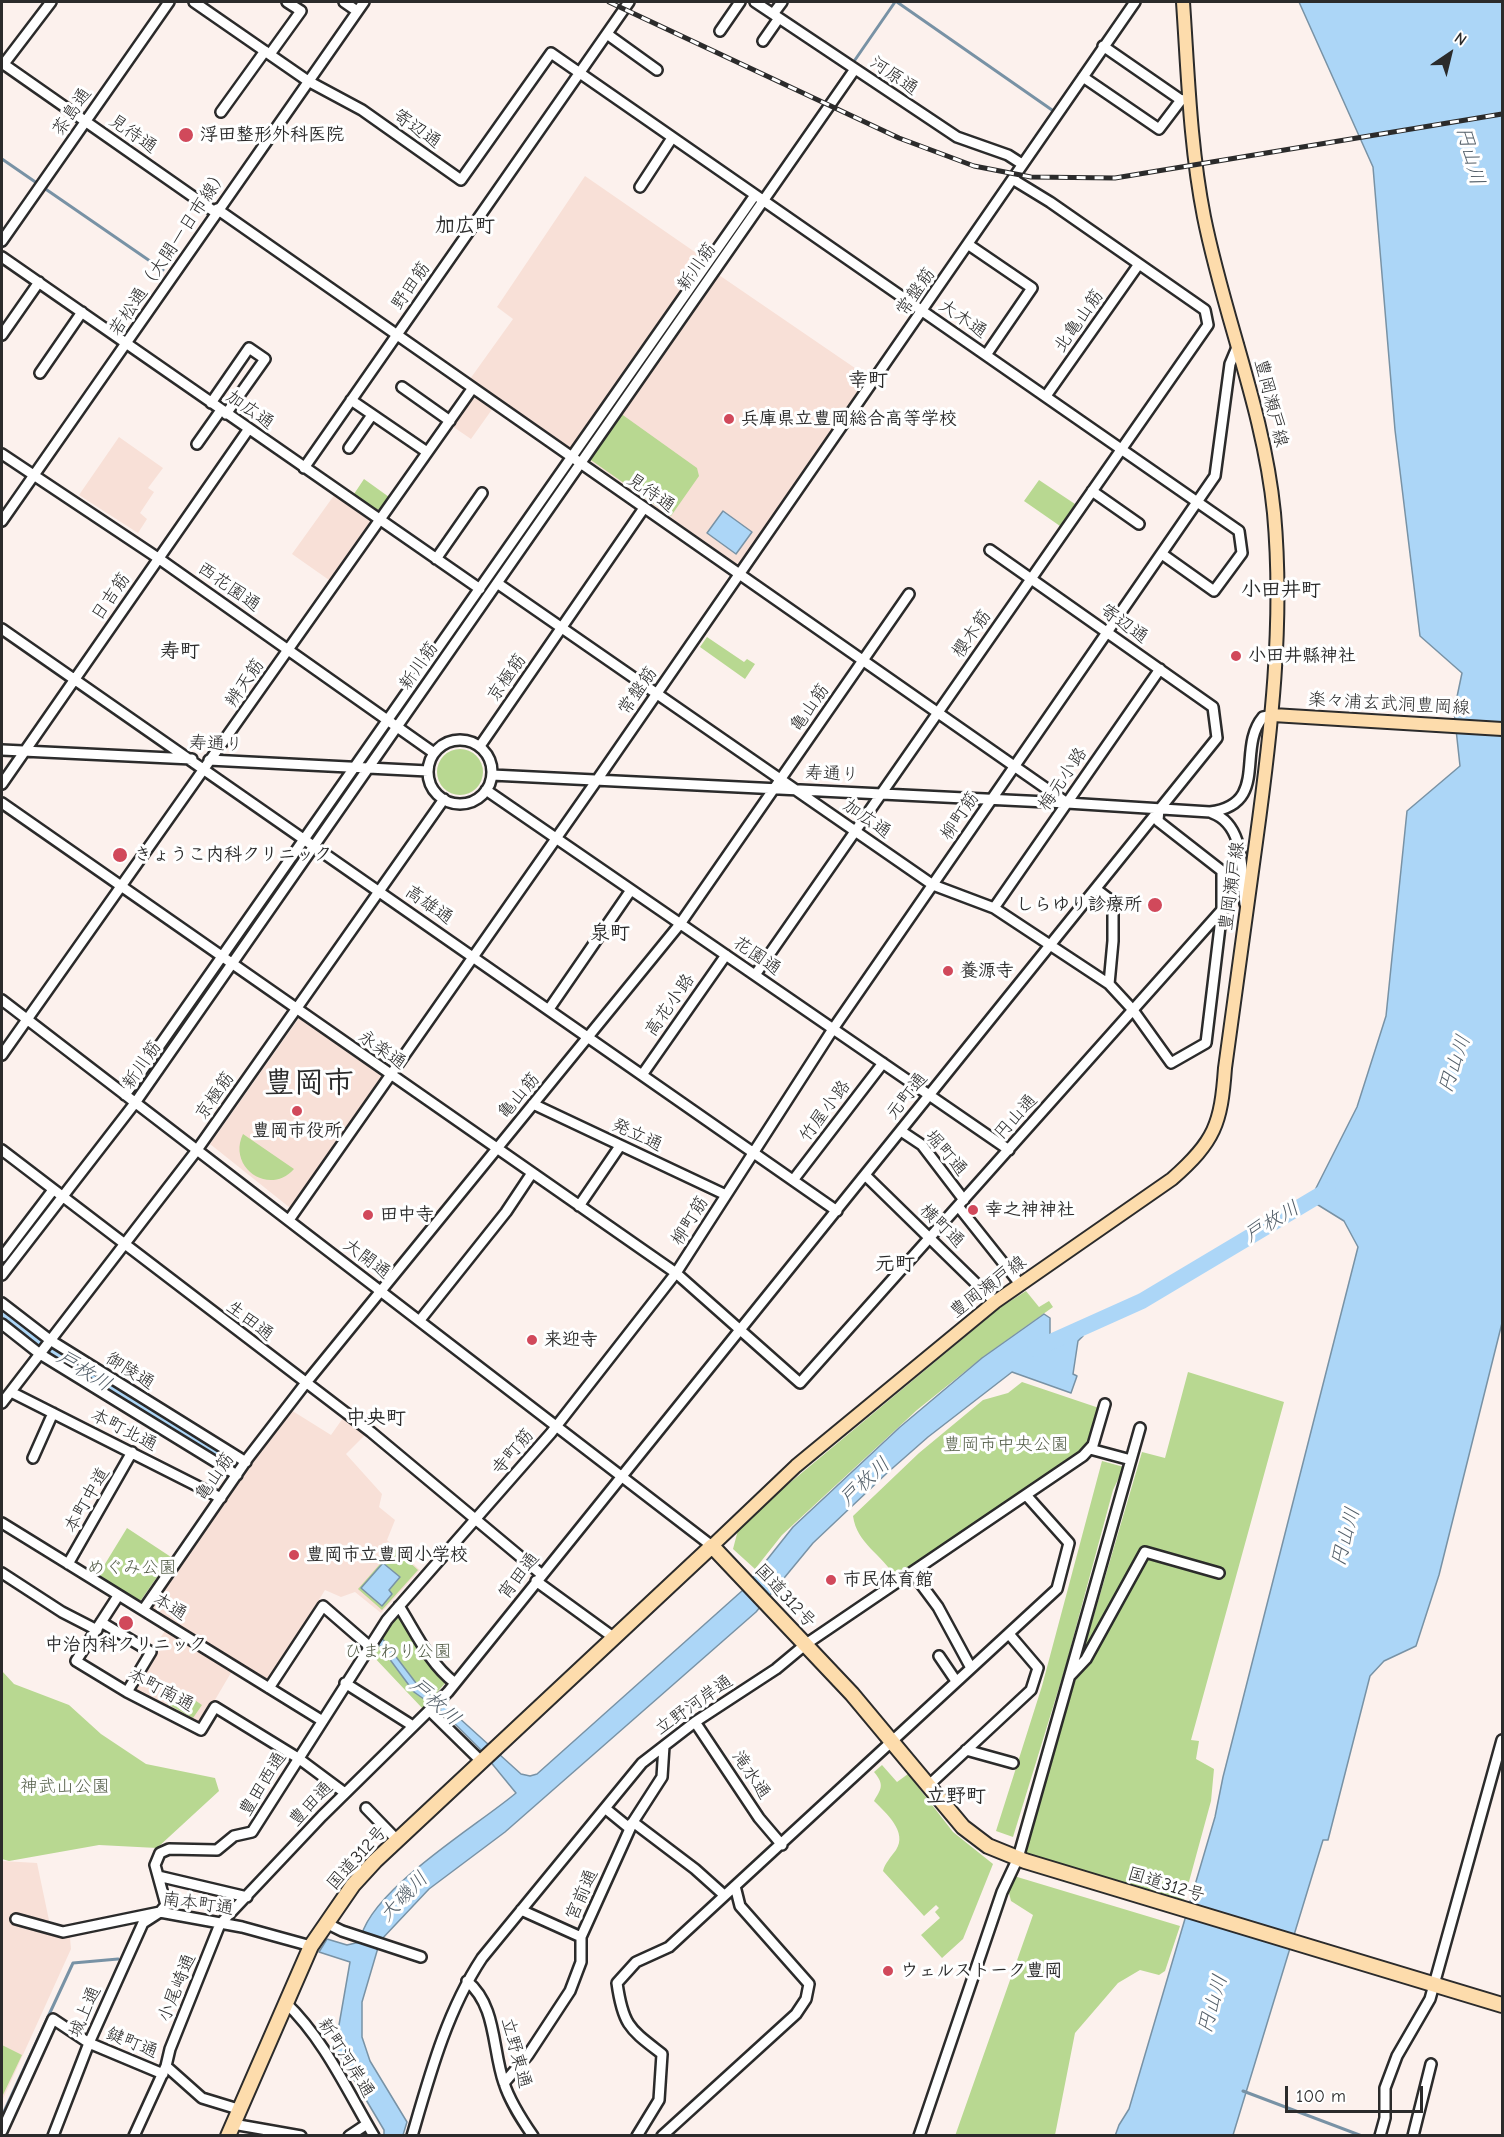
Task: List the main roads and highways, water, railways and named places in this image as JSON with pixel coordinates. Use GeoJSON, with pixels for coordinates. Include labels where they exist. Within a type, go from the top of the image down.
{"type":"FeatureCollection","features":[{"type":"Feature","properties":{"kind":"highway","name":"国道312号"},"geometry":{"type":"LineString","coordinates":[[230,2130],[311,1946],[353,1885],[397,1840],[712,1546],[806,1644],[974,1838],[1001,1853],[1503,2005]]}},
{"type":"Feature","properties":{"kind":"main road","name":"豊岡瀬戸線"},"geometry":{"type":"LineString","coordinates":[[712,1546],[796,1466],[995,1302],[1172,1179],[1194,1160],[1210,1136],[1222,1110],[1225,1068],[1246,914],[1278,716],[1277,581],[1275,525],[1268,467],[1204,217],[1185,99],[1184,2]]}},
{"type":"Feature","properties":{"kind":"main road","name":"楽々浦玄武洞豊岡線"},"geometry":{"type":"LineString","coordinates":[[1278,716],[1503,729]]}},
{"type":"Feature","properties":{"kind":"water","name":"円山川"},"geometry":{"type":"Polygon","coordinates":[[[1299,2],[1502,2],[1502,1323],[1439,1575],[1416,1646],[1384,1661],[1370,1676],[1328,1840],[1323,1840],[1233,2135],[1115,2136],[1129,2109],[1215,1817],[1223,1777],[1358,1247],[1344,1221],[1310,1200],[1357,1107],[1386,1016],[1407,811],[1460,766],[1454,711],[1462,673],[1420,636],[1395,430],[1373,167],[1299,2]]]}},
{"type":"Feature","properties":{"kind":"water"},"geometry":{"type":"Polygon","coordinates":[[[723,511],[752,532],[736,554],[707,533],[723,511]]]}},
{"type":"Feature","properties":{"kind":"water","name":"大磯川"},"geometry":{"type":"Polygon","coordinates":[[[1044,1314],[1050,1318],[1050,1338],[1061,1340],[1079,1330],[1083,1336],[1078,1341],[1073,1374],[1077,1376],[1071,1393],[1012,1372],[928,1437],[813,1543],[756,1612],[505,1832],[429,1889],[380,1941],[362,2002],[362,2037],[370,2061],[407,2122],[403,2135],[384,2135],[384,2130],[337,2051],[341,2046],[339,2025],[350,1962],[319,1952],[327,1939],[347,1945],[360,1942],[367,1923],[381,1902],[426,1861],[516,1793],[480,1749],[445,1714],[414,1692],[377,1642],[381,1637],[419,1687],[447,1707],[521,1774],[530,1776],[537,1774],[743,1590],[793,1527],[900,1427],[982,1358],[1044,1314]]]}},
{"type":"Feature","properties":{"kind":"water"},"geometry":{"type":"Polygon","coordinates":[[[383,1563],[400,1577],[389,1590],[392,1594],[382,1606],[361,1588],[383,1563]]]}},
{"type":"Feature","properties":{"kind":"waterway"},"geometry":{"type":"LineString","coordinates":[[763,193],[895,2]]}},
{"type":"Feature","properties":{"kind":"waterway"},"geometry":{"type":"LineString","coordinates":[[897,2],[1052,110]]}},
{"type":"Feature","properties":{"kind":"waterway"},"geometry":{"type":"LineString","coordinates":[[2,159],[163,270]]}},
{"type":"Feature","properties":{"kind":"waterway"},"geometry":{"type":"LineString","coordinates":[[160,1057],[758,200]]}},
{"type":"Feature","properties":{"kind":"waterway","name":"戸枚川"},"geometry":{"type":"LineString","coordinates":[[1035,1349],[1142,1301],[1328,1190]]}},
{"type":"Feature","properties":{"kind":"waterway","name":"戸枚川"},"geometry":{"type":"LineString","coordinates":[[2,1314],[49,1349],[229,1463]]}},
{"type":"Feature","properties":{"kind":"waterway"},"geometry":{"type":"LineString","coordinates":[[2,2116],[73,1963],[118,1959]]}},
{"type":"Feature","properties":{"kind":"waterway"},"geometry":{"type":"LineString","coordinates":[[1243,2091],[1362,2136]]}},
{"type":"Feature","properties":{"kind":"railway"},"geometry":{"type":"LineString","coordinates":[[609,2],[899,138],[974,166],[1031,177],[1115,178],[1502,114]]}},
{"type":"Feature","properties":{"kind":"place","name":"浮田整形外科医院"},"geometry":{"type":"Point","coordinates":[186,135]}},
{"type":"Feature","properties":{"kind":"place","name":"兵庫県立豊岡総合高等学校"},"geometry":{"type":"Point","coordinates":[729,419]}},
{"type":"Feature","properties":{"kind":"place","name":"小田井縣神社"},"geometry":{"type":"Point","coordinates":[1236,656]}},
{"type":"Feature","properties":{"kind":"place","name":"きょうこ内科クリニック"},"geometry":{"type":"Point","coordinates":[120,855]}},
{"type":"Feature","properties":{"kind":"place","name":"しらゆり診療所"},"geometry":{"type":"Point","coordinates":[1155,905]}},
{"type":"Feature","properties":{"kind":"place","name":"養源寺"},"geometry":{"type":"Point","coordinates":[948,971]}},
{"type":"Feature","properties":{"kind":"place","name":"豊岡市役所"},"geometry":{"type":"Point","coordinates":[297,1111]}},
{"type":"Feature","properties":{"kind":"place","name":"幸之神神社"},"geometry":{"type":"Point","coordinates":[973,1210]}},
{"type":"Feature","properties":{"kind":"place","name":"田中寺"},"geometry":{"type":"Point","coordinates":[368,1215]}},
{"type":"Feature","properties":{"kind":"place","name":"来迎寺"},"geometry":{"type":"Point","coordinates":[532,1340]}},
{"type":"Feature","properties":{"kind":"place","name":"豊岡市立豊岡小学校"},"geometry":{"type":"Point","coordinates":[294,1555]}},
{"type":"Feature","properties":{"kind":"place","name":"市民体育館"},"geometry":{"type":"Point","coordinates":[831,1580]}},
{"type":"Feature","properties":{"kind":"place","name":"中治内科クリニック"},"geometry":{"type":"Point","coordinates":[126,1623]}},
{"type":"Feature","properties":{"kind":"place","name":"ウェルストーク豊岡"},"geometry":{"type":"Point","coordinates":[888,1971]}},
{"type":"Feature","properties":{"kind":"district","name":"加広町"},"geometry":{"type":"Point","coordinates":[465,226]}},
{"type":"Feature","properties":{"kind":"district","name":"幸町"},"geometry":{"type":"Point","coordinates":[868,380]}},
{"type":"Feature","properties":{"kind":"district","name":"小田井町"},"geometry":{"type":"Point","coordinates":[1281,590]}},
{"type":"Feature","properties":{"kind":"district","name":"寿町"},"geometry":{"type":"Point","coordinates":[180,651]}},
{"type":"Feature","properties":{"kind":"district","name":"泉町"},"geometry":{"type":"Point","coordinates":[610,933]}},
{"type":"Feature","properties":{"kind":"district","name":"豊岡市"},"geometry":{"type":"Point","coordinates":[309,1084]}},
{"type":"Feature","properties":{"kind":"district","name":"元町"},"geometry":{"type":"Point","coordinates":[895,1264]}},
{"type":"Feature","properties":{"kind":"district","name":"中央町"},"geometry":{"type":"Point","coordinates":[376,1418]}},
{"type":"Feature","properties":{"kind":"district","name":"立野町"},"geometry":{"type":"Point","coordinates":[956,1796]}},
{"type":"Feature","properties":{"kind":"park label","name":"豊岡市中央公園"},"geometry":{"type":"Point","coordinates":[1006,1445]}},
{"type":"Feature","properties":{"kind":"park label","name":"めぐみ公園"},"geometry":{"type":"Point","coordinates":[132,1568]}},
{"type":"Feature","properties":{"kind":"park label","name":"ひまわり公園"},"geometry":{"type":"Point","coordinates":[398,1652]}},
{"type":"Feature","properties":{"kind":"park label","name":"神武山公園"},"geometry":{"type":"Point","coordinates":[65,1787]}}]}
